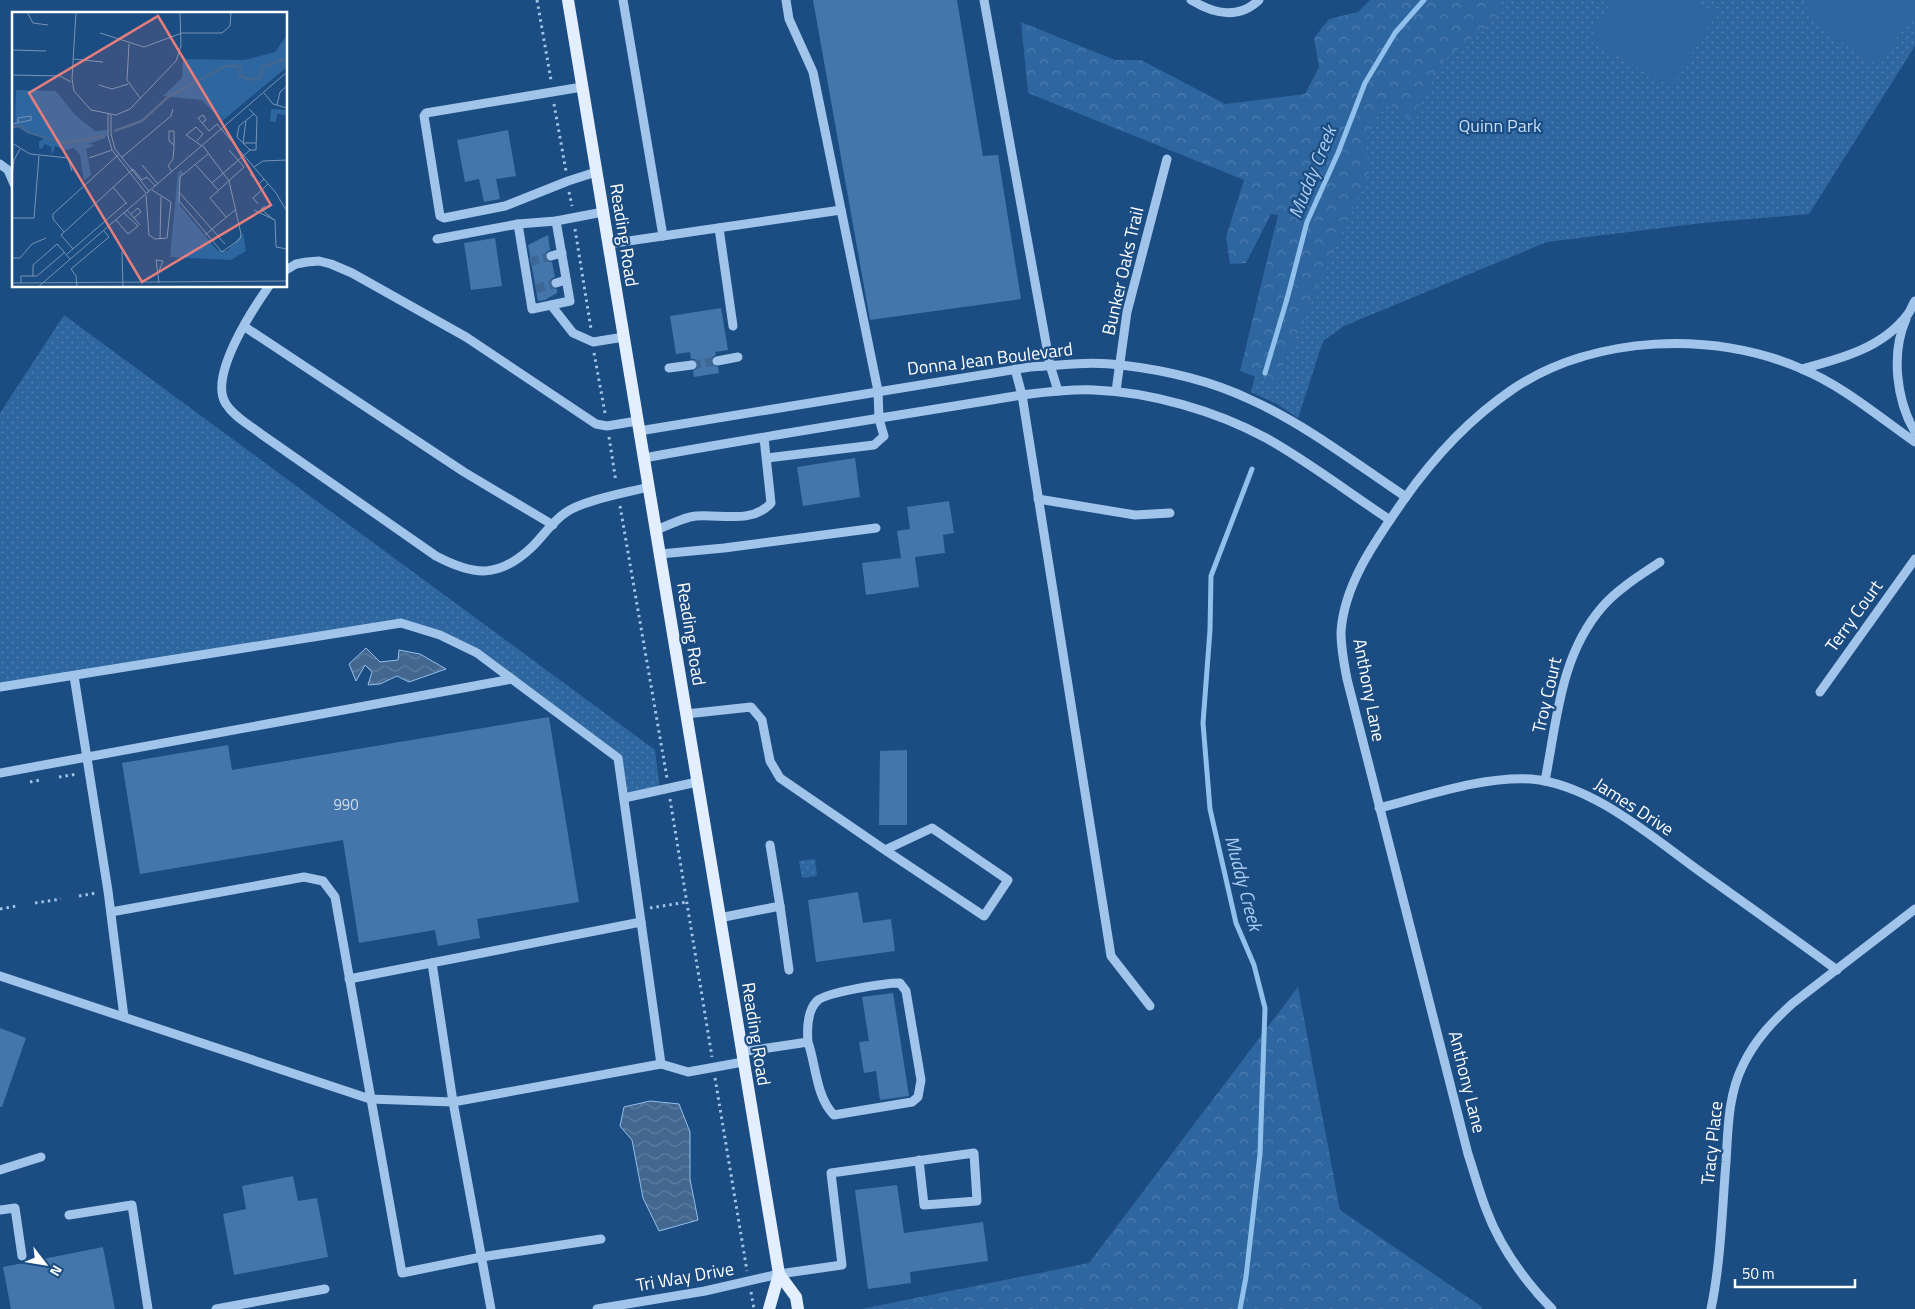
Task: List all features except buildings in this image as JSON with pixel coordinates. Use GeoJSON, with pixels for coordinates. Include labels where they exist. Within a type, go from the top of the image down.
{"type":"FeatureCollection","features":[{"type":"Feature","properties":{"kind":"main road","name":"Reading Road"},"geometry":{"type":"LineString","coordinates":[[568,0],[779,1274],[769,1309]]}},
{"type":"Feature","properties":{"kind":"main road","name":"Reading Road"},"geometry":{"type":"LineString","coordinates":[[779,1274],[796,1297],[798,1309]]}},
{"type":"Feature","properties":{"kind":"street"},"geometry":{"type":"LineString","coordinates":[[623,0],[663,236]]}},
{"type":"Feature","properties":{"kind":"street"},"geometry":{"type":"LineString","coordinates":[[767,458],[874,445],[884,436],[879,419],[878,391],[813,72],[789,19],[786,0]]}},
{"type":"Feature","properties":{"kind":"street"},"geometry":{"type":"LineString","coordinates":[[984,0],[1050,365],[1058,391]]}},
{"type":"Feature","properties":{"kind":"street"},"geometry":{"type":"LineString","coordinates":[[1191,0],[1221,14],[1245,10],[1259,0]]}},
{"type":"Feature","properties":{"kind":"street"},"geometry":{"type":"LineString","coordinates":[[582,87],[426,113],[424,116],[440,216],[444,218],[505,206],[596,172]]}},
{"type":"Feature","properties":{"kind":"street","name":"Bunker Oaks Trail"},"geometry":{"type":"LineString","coordinates":[[1116,392],[1128,312],[1167,159]]}},
{"type":"Feature","properties":{"kind":"street"},"geometry":{"type":"LineString","coordinates":[[0,164],[11,171]]}},
{"type":"Feature","properties":{"kind":"street"},"geometry":{"type":"LineString","coordinates":[[608,244],[841,210]]}},
{"type":"Feature","properties":{"kind":"street"},"geometry":{"type":"LineString","coordinates":[[437,239],[518,224],[556,221],[603,212]]}},
{"type":"Feature","properties":{"kind":"street"},"geometry":{"type":"LineString","coordinates":[[518,224],[533,290],[532,309],[570,300],[556,221]]}},
{"type":"Feature","properties":{"kind":"street"},"geometry":{"type":"LineString","coordinates":[[719,228],[733,326]]}},
{"type":"Feature","properties":{"kind":"street"},"geometry":{"type":"LineString","coordinates":[[551,256],[562,253]]}},
{"type":"Feature","properties":{"kind":"street"},"geometry":{"type":"LineString","coordinates":[[288,269],[296,264],[319,261],[352,273],[466,337],[588,419],[607,426]]}},
{"type":"Feature","properties":{"kind":"street"},"geometry":{"type":"LineString","coordinates":[[556,283],[566,280]]}},
{"type":"Feature","properties":{"kind":"street"},"geometry":{"type":"LineString","coordinates":[[268,288],[244,326],[224,369],[221,393],[225,403],[233,412],[262,434],[436,556],[457,567],[468,571],[492,570],[513,561],[532,547],[565,513],[575,508],[648,487]]}},
{"type":"Feature","properties":{"kind":"street"},"geometry":{"type":"LineString","coordinates":[[1915,301],[1902,328],[1898,352],[1898,376],[1902,400],[1915,432]]}},
{"type":"Feature","properties":{"kind":"street"},"geometry":{"type":"LineString","coordinates":[[551,305],[573,333],[593,342],[624,337]]}},
{"type":"Feature","properties":{"kind":"street"},"geometry":{"type":"LineString","coordinates":[[1802,368],[1839,359],[1872,344],[1895,328],[1908,313]]}},
{"type":"Feature","properties":{"kind":"street"},"geometry":{"type":"LineString","coordinates":[[244,326],[464,472],[553,525]]}},
{"type":"Feature","properties":{"kind":"street","name":"Anthony Lane"},"geometry":{"type":"LineString","coordinates":[[1552,1309],[1527,1282],[1507,1252],[1486,1210],[1468,1154],[1342,656],[1341,633],[1344,610],[1351,588],[1390,520],[1450,441],[1476,417],[1514,389],[1556,367],[1590,355],[1624,348],[1671,343],[1694,343],[1730,347],[1775,359],[1802,368],[1829,382],[1915,442]]}},
{"type":"Feature","properties":{"kind":"street"},"geometry":{"type":"LineString","coordinates":[[717,361],[738,357]]}},
{"type":"Feature","properties":{"kind":"street"},"geometry":{"type":"LineString","coordinates":[[669,368],[692,364]]}},
{"type":"Feature","properties":{"kind":"street","name":"Donna Jean Boulevard"},"geometry":{"type":"LineString","coordinates":[[607,426],[638,426],[1015,369],[1050,365],[1120,364],[1182,376],[1249,399],[1291,421],[1406,498]]}},
{"type":"Feature","properties":{"kind":"street"},"geometry":{"type":"LineString","coordinates":[[1015,369],[1022,395],[1110,956],[1150,1006]]}},
{"type":"Feature","properties":{"kind":"street"},"geometry":{"type":"LineString","coordinates":[[644,458],[717,444],[764,438],[1022,395],[1058,391],[1116,392],[1142,395],[1200,410],[1245,427],[1297,457],[1390,520]]}},
{"type":"Feature","properties":{"kind":"street"},"geometry":{"type":"LineString","coordinates":[[656,530],[695,516],[744,517],[766,510],[771,504],[764,438]]}},
{"type":"Feature","properties":{"kind":"street"},"geometry":{"type":"LineString","coordinates":[[1038,499],[1136,515],[1170,513]]}},
{"type":"Feature","properties":{"kind":"street"},"geometry":{"type":"LineString","coordinates":[[660,554],[724,548],[876,528]]}},
{"type":"Feature","properties":{"kind":"street","name":"Terry Court"},"geometry":{"type":"LineString","coordinates":[[1820,692],[1915,559]]}},
{"type":"Feature","properties":{"kind":"street","name":"Troy Court"},"geometry":{"type":"LineString","coordinates":[[1545,781],[1565,678],[1577,644],[1589,624],[1604,605],[1621,589],[1660,562]]}},
{"type":"Feature","properties":{"kind":"street"},"geometry":{"type":"LineString","coordinates":[[0,687],[401,623],[440,635],[477,653],[618,758],[661,1064]]}},
{"type":"Feature","properties":{"kind":"street"},"geometry":{"type":"LineString","coordinates":[[74,676],[111,912],[124,1017]]}},
{"type":"Feature","properties":{"kind":"street"},"geometry":{"type":"LineString","coordinates":[[0,773],[512,679]]}},
{"type":"Feature","properties":{"kind":"street"},"geometry":{"type":"LineString","coordinates":[[686,714],[751,707],[762,720],[770,761],[780,778],[885,850],[984,916],[1008,880],[932,828],[885,850]]}},
{"type":"Feature","properties":{"kind":"street","name":"James Drive"},"geometry":{"type":"LineString","coordinates":[[1379,808],[1485,782],[1508,779],[1545,781],[1577,790],[1598,801],[1637,827],[1837,970]]}},
{"type":"Feature","properties":{"kind":"street"},"geometry":{"type":"LineString","coordinates":[[624,798],[697,782]]}},
{"type":"Feature","properties":{"kind":"street"},"geometry":{"type":"LineString","coordinates":[[770,845],[790,970]]}},
{"type":"Feature","properties":{"kind":"street"},"geometry":{"type":"LineString","coordinates":[[111,912],[304,877],[322,881],[335,896],[402,1273],[481,1257],[601,1239]]}},
{"type":"Feature","properties":{"kind":"street"},"geometry":{"type":"LineString","coordinates":[[720,918],[780,906]]}},
{"type":"Feature","properties":{"kind":"street","name":"Tracy Place"},"geometry":{"type":"LineString","coordinates":[[1711,1309],[1720,1242],[1729,1111],[1734,1088],[1750,1053],[1767,1028],[1793,1003],[1915,909]]}},
{"type":"Feature","properties":{"kind":"street"},"geometry":{"type":"LineString","coordinates":[[349,979],[641,922]]}},
{"type":"Feature","properties":{"kind":"street"},"geometry":{"type":"LineString","coordinates":[[432,963],[452,1102],[491,1309]]}},
{"type":"Feature","properties":{"kind":"street"},"geometry":{"type":"LineString","coordinates":[[0,976],[370,1099],[452,1102],[661,1064],[688,1072],[808,1042]]}},
{"type":"Feature","properties":{"kind":"street"},"geometry":{"type":"LineString","coordinates":[[900,983],[906,991],[921,1080],[918,1097],[912,1102],[834,1115],[827,1108],[823,1098],[808,1042],[808,1022],[817,1001],[833,993],[900,983]]}},
{"type":"Feature","properties":{"kind":"street"},"geometry":{"type":"LineString","coordinates":[[974,1153],[977,1201],[924,1205],[919,1160],[974,1153]]}},
{"type":"Feature","properties":{"kind":"street"},"geometry":{"type":"LineString","coordinates":[[0,1170],[41,1157]]}},
{"type":"Feature","properties":{"kind":"street","name":"Tri Way Drive"},"geometry":{"type":"LineString","coordinates":[[597,1309],[704,1291],[779,1274],[842,1265],[831,1172],[919,1160]]}},
{"type":"Feature","properties":{"kind":"street"},"geometry":{"type":"LineString","coordinates":[[69,1215],[132,1205],[148,1309]]}},
{"type":"Feature","properties":{"kind":"street"},"geometry":{"type":"LineString","coordinates":[[0,1210],[15,1208],[22,1256]]}},
{"type":"Feature","properties":{"kind":"street"},"geometry":{"type":"LineString","coordinates":[[216,1309],[325,1288]]}},
{"type":"Feature","properties":{"kind":"path"},"geometry":{"type":"LineString","coordinates":[[537,0],[747,1267]]}},
{"type":"Feature","properties":{"kind":"path"},"geometry":{"type":"LineString","coordinates":[[59,777],[82,773]]}},
{"type":"Feature","properties":{"kind":"path"},"geometry":{"type":"LineString","coordinates":[[79,896],[104,892]]}},
{"type":"Feature","properties":{"kind":"path"},"geometry":{"type":"LineString","coordinates":[[35,904],[61,899]]}},
{"type":"Feature","properties":{"kind":"path"},"geometry":{"type":"LineString","coordinates":[[645,909],[687,902]]}},
{"type":"Feature","properties":{"kind":"path"},"geometry":{"type":"LineString","coordinates":[[0,909],[17,906]]}},
{"type":"Feature","properties":{"kind":"path"},"geometry":{"type":"LineString","coordinates":[[752,1300],[754,1309]]}},
{"type":"Feature","properties":{"kind":"green space"},"geometry":{"type":"Polygon","coordinates":[[[1370,0],[1501,0],[1495,20],[1444,60],[1411,121],[1385,99],[1362,149],[1372,165],[1275,384],[1240,371],[1278,215],[1271,214],[1246,263],[1230,264],[1226,237],[1244,180],[1028,93],[1021,22],[1115,60],[1141,60],[1225,104],[1305,94],[1319,67],[1314,38],[1329,19],[1358,12],[1370,0]]]}},
{"type":"Feature","properties":{"kind":"green space","name":"Quinn Park"},"geometry":{"type":"Polygon","coordinates":[[[1442,0],[1915,0],[1915,46],[1809,214],[1703,223],[1547,242],[1344,326],[1323,341],[1298,418],[1277,404],[1251,392],[1300,198],[1442,0]]]}},
{"type":"Feature","properties":{"kind":"green space"},"geometry":{"type":"Polygon","coordinates":[[[1612,0],[1695,0],[1716,13],[1672,87],[1589,40],[1612,0]]]}},
{"type":"Feature","properties":{"kind":"green space"},"geometry":{"type":"Polygon","coordinates":[[[1804,0],[1915,0],[1915,10],[1878,66],[1814,24],[1804,0]]]}},
{"type":"Feature","properties":{"kind":"green space"},"geometry":{"type":"Polygon","coordinates":[[[64,315],[655,750],[660,790],[624,798],[618,758],[477,653],[401,623],[0,687],[0,413],[64,315]]]}},
{"type":"Feature","properties":{"kind":"green space"},"geometry":{"type":"Polygon","coordinates":[[[815,859],[817,876],[802,878],[799,861],[815,859]]]}},
{"type":"Feature","properties":{"kind":"green space"},"geometry":{"type":"Polygon","coordinates":[[[1298,987],[1340,1210],[1482,1307],[1481,1309],[861,1309],[1089,1263],[1298,987]]]}},
{"type":"Feature","properties":{"kind":"water"},"geometry":{"type":"Polygon","coordinates":[[[366,648],[380,662],[398,660],[399,650],[420,654],[446,669],[409,682],[397,676],[380,684],[368,685],[372,672],[365,665],[356,681],[349,664],[366,648]]]}},
{"type":"Feature","properties":{"kind":"water"},"geometry":{"type":"Polygon","coordinates":[[[650,1101],[679,1104],[690,1132],[690,1179],[698,1220],[659,1231],[643,1198],[632,1140],[620,1126],[624,1107],[650,1101]]]}},
{"type":"Feature","properties":{"kind":"waterway","name":"Muddy Creek"},"geometry":{"type":"LineString","coordinates":[[1265,373],[1307,222],[1338,153],[1365,83],[1395,33],[1424,0]]}},
{"type":"Feature","properties":{"kind":"waterway","name":"Muddy Creek"},"geometry":{"type":"LineString","coordinates":[[1240,1309],[1246,1277],[1260,1154],[1265,1008],[1254,965],[1236,923],[1210,809],[1203,723],[1210,630],[1211,576],[1252,469]]}},
{"type":"Feature","properties":{"kind":"tunnel"},"geometry":{"type":"LineString","coordinates":[[530,262],[551,256]]}},
{"type":"Feature","properties":{"kind":"tunnel"},"geometry":{"type":"LineString","coordinates":[[536,289],[556,283]]}},
{"type":"Feature","properties":{"kind":"tunnel"},"geometry":{"type":"LineString","coordinates":[[692,365],[717,361]]}}]}
